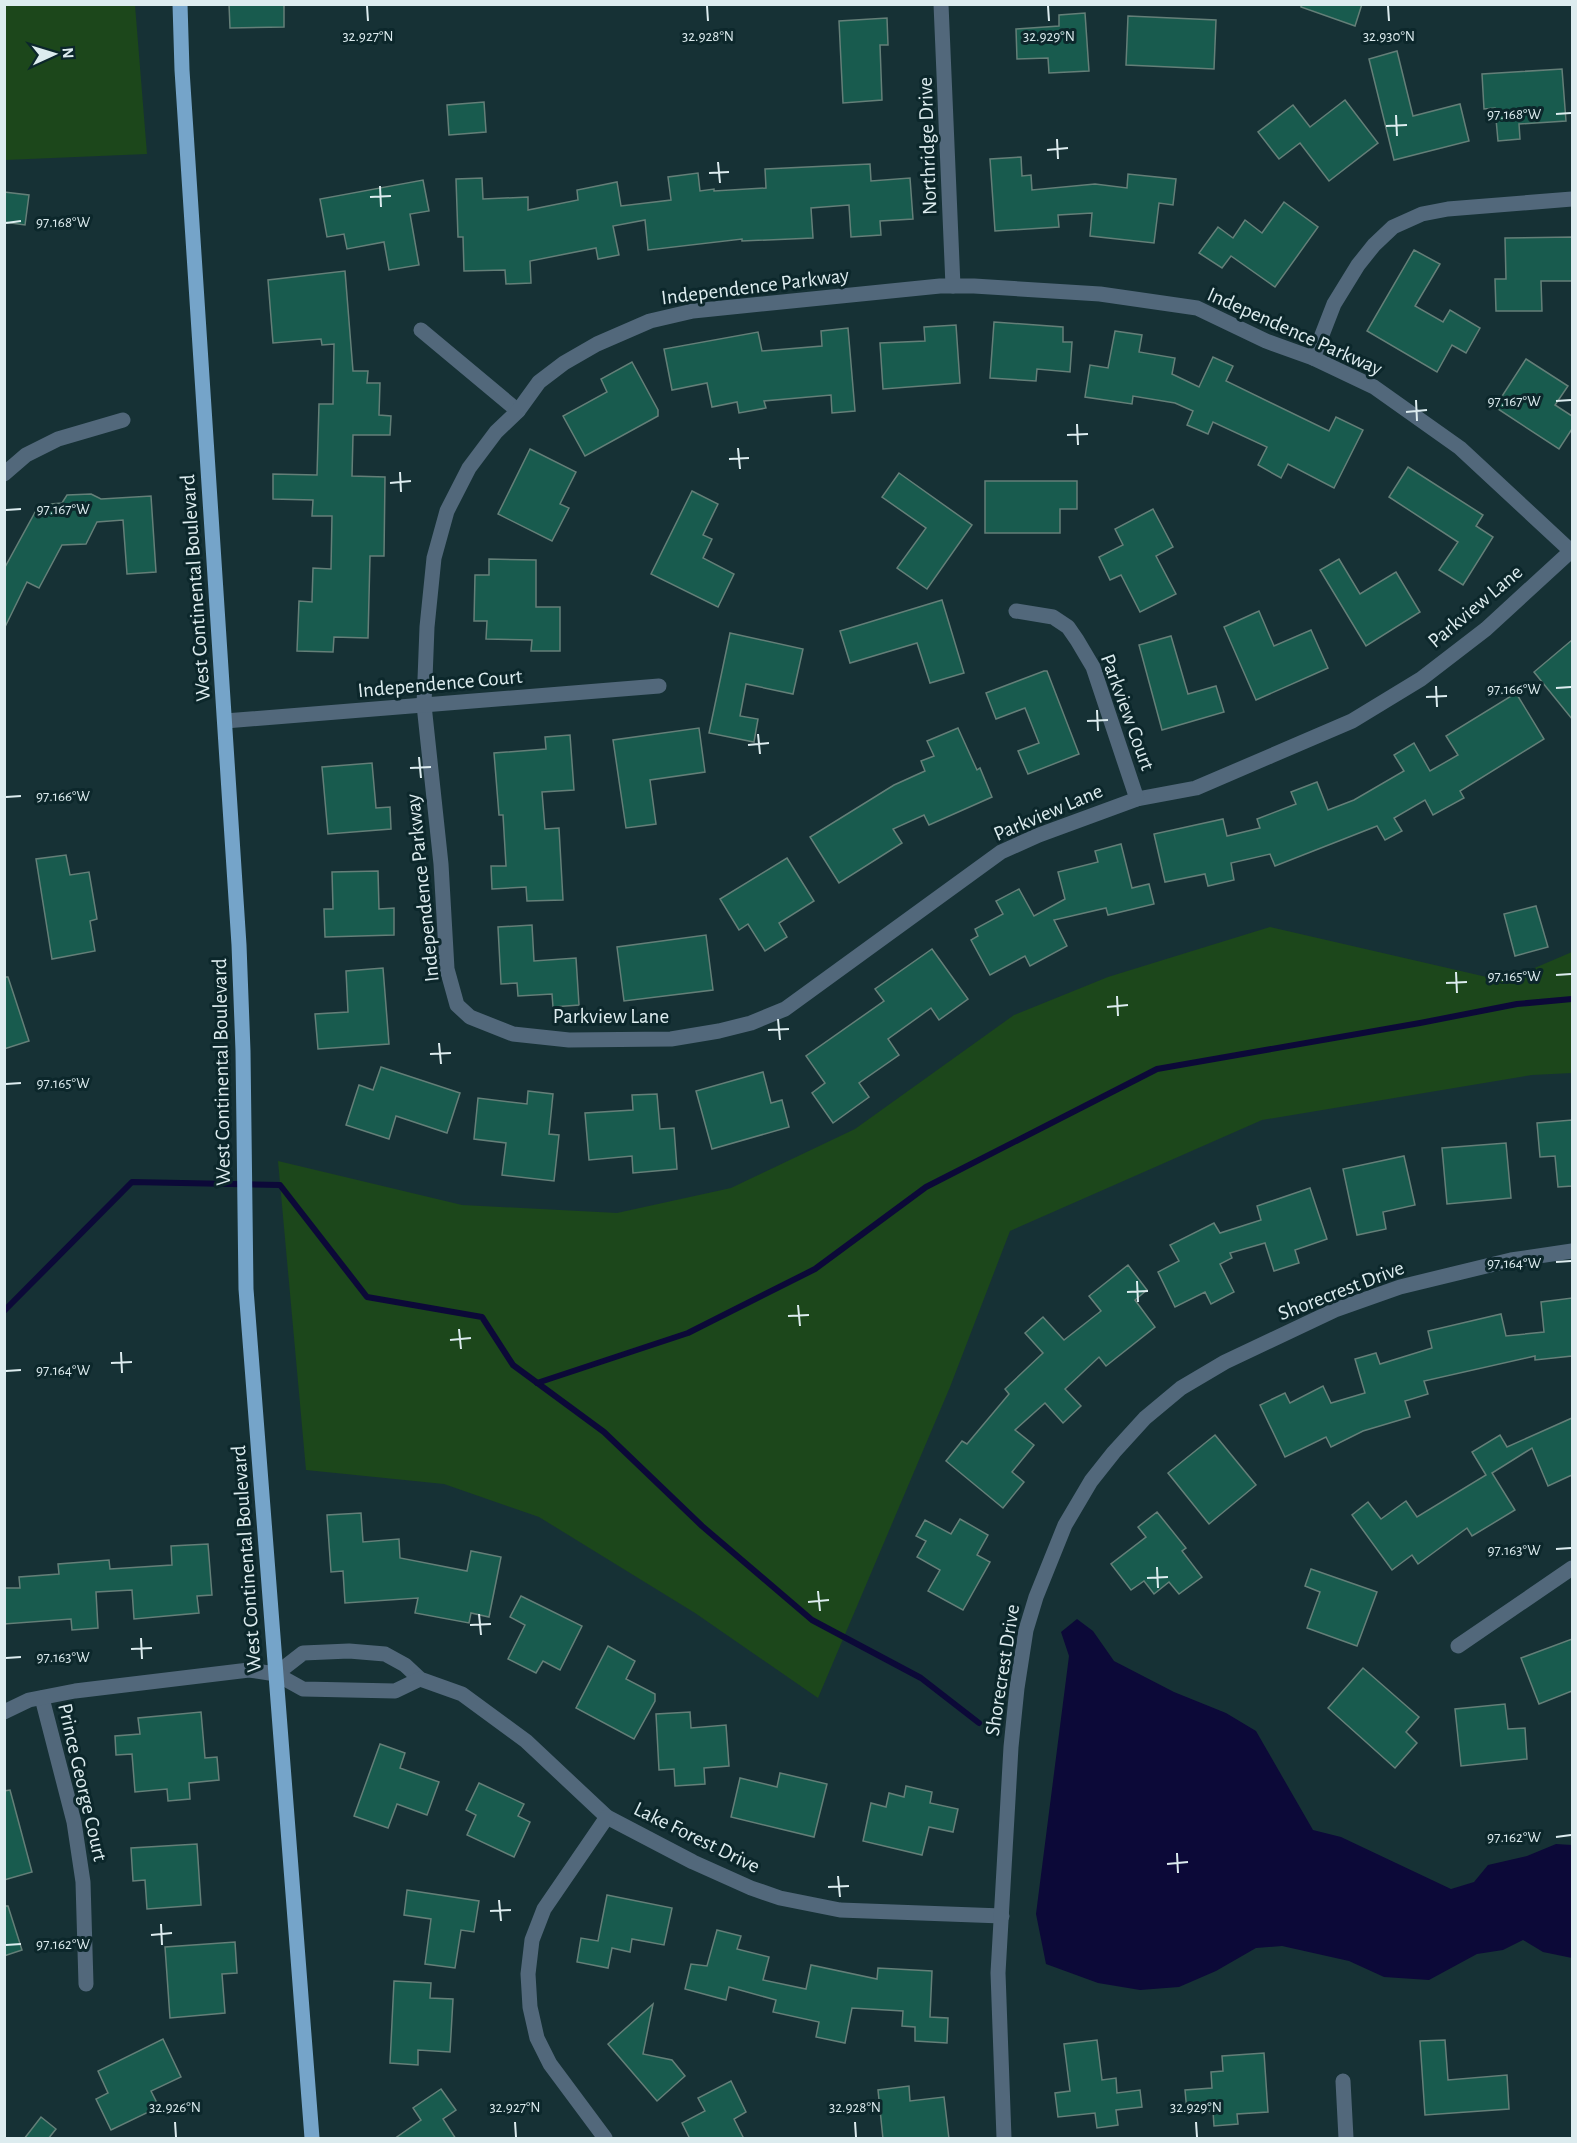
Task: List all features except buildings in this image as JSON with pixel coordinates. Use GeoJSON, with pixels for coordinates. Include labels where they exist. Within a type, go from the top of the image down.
{"type":"FeatureCollection","features":[{"type":"Feature","properties":{"kind":"main road","name":"West Continental Boulevard"},"geometry":{"type":"LineString","coordinates":[[180,4],[182,70],[239,945],[245,1267],[312,2139]]}},
{"type":"Feature","properties":{"kind":"street","name":"Northridge Drive"},"geometry":{"type":"LineString","coordinates":[[941,4],[953,286]]}},
{"type":"Feature","properties":{"kind":"street"},"geometry":{"type":"LineString","coordinates":[[1313,358],[1334,304],[1374,244],[1393,227],[1422,214],[1448,209],[1572,199]]}},
{"type":"Feature","properties":{"kind":"street","name":"Independence Parkway"},"geometry":{"type":"LineString","coordinates":[[457,1005],[447,969],[441,864],[424,705],[427,627],[434,558],[447,511],[469,468],[496,432],[518,411],[539,382],[564,363],[597,344],[650,321],[693,311],[899,289],[953,286],[1100,294],[1197,308],[1266,341],[1313,358],[1374,387],[1460,447],[1571,551]]}},
{"type":"Feature","properties":{"kind":"street"},"geometry":{"type":"LineString","coordinates":[[421,330],[518,411]]}},
{"type":"Feature","properties":{"kind":"street"},"geometry":{"type":"LineString","coordinates":[[4,474],[26,455],[58,439],[123,420]]}},
{"type":"Feature","properties":{"kind":"street","name":"Parkview Lane"},"geometry":{"type":"LineString","coordinates":[[457,1005],[470,1017],[513,1034],[569,1040],[671,1039],[751,1023],[785,1009],[1001,852],[1039,835],[1137,799],[1196,788],[1352,721],[1421,679],[1486,629],[1571,551]]}},
{"type":"Feature","properties":{"kind":"street","name":"Parkview Court"},"geometry":{"type":"LineString","coordinates":[[1017,611],[1053,617],[1068,627],[1077,640],[1093,667],[1137,799]]}},
{"type":"Feature","properties":{"kind":"street","name":"Independence Court"},"geometry":{"type":"LineString","coordinates":[[225,721],[659,686]]}},
{"type":"Feature","properties":{"kind":"street","name":"Shorecrest Drive"},"geometry":{"type":"LineString","coordinates":[[1004,2139],[998,1973],[1011,1747],[1026,1630],[1036,1597],[1065,1525],[1091,1481],[1145,1418],[1181,1388],[1225,1362],[1335,1310],[1400,1287],[1511,1260],[1572,1251]]}},
{"type":"Feature","properties":{"kind":"street"},"geometry":{"type":"LineString","coordinates":[[1458,1647],[1572,1568]]}},
{"type":"Feature","properties":{"kind":"street","name":"Lake Forest Drive"},"geometry":{"type":"LineString","coordinates":[[276,1674],[303,1653],[349,1651],[385,1654],[405,1665],[420,1679],[462,1694],[526,1742],[607,1817],[693,1862],[752,1888],[790,1900],[840,1910],[1002,1916]]}},
{"type":"Feature","properties":{"kind":"street"},"geometry":{"type":"LineString","coordinates":[[4,1712],[29,1700],[75,1691],[249,1670],[276,1674],[303,1689],[395,1691],[420,1679]]}},
{"type":"Feature","properties":{"kind":"street","name":"Prince George Court"},"geometry":{"type":"LineString","coordinates":[[42,1698],[74,1822],[83,1882],[86,1984]]}},
{"type":"Feature","properties":{"kind":"street"},"geometry":{"type":"LineString","coordinates":[[605,2139],[550,2064],[537,2038],[530,2007],[528,1974],[532,1940],[544,1909],[607,1817]]}},
{"type":"Feature","properties":{"kind":"street"},"geometry":{"type":"LineString","coordinates":[[1343,2081],[1346,2139]]}},
{"type":"Feature","properties":{"kind":"green space"},"geometry":{"type":"Polygon","coordinates":[[[4,5],[135,5],[147,154],[5,160],[4,5]]]}},
{"type":"Feature","properties":{"kind":"green space"},"geometry":{"type":"Polygon","coordinates":[[[1270,927],[1504,981],[1572,952],[1572,1073],[1532,1075],[1262,1120],[1010,1231],[950,1387],[818,1698],[695,1613],[539,1517],[444,1484],[306,1470],[278,1161],[462,1205],[617,1213],[731,1188],[855,1129],[1014,1015],[1108,977],[1270,927]]]}},
{"type":"Feature","properties":{"kind":"shaded area"},"geometry":{"type":"Polygon","coordinates":[[[1077,1619],[1093,1631],[1114,1661],[1174,1692],[1226,1713],[1256,1731],[1313,1830],[1341,1837],[1451,1889],[1474,1882],[1488,1865],[1527,1856],[1556,1844],[1572,1845],[1572,1958],[1543,1952],[1523,1940],[1503,1950],[1477,1954],[1429,1980],[1384,1977],[1349,1961],[1282,1946],[1256,1948],[1216,1971],[1179,1987],[1140,1990],[1098,1983],[1046,1964],[1036,1914],[1069,1656],[1061,1632],[1077,1619]]]}},
{"type":"Feature","properties":{"kind":"waterway"},"geometry":{"type":"LineString","coordinates":[[537,1383],[688,1333],[815,1269],[926,1187],[1157,1069],[1517,1004],[1572,999]]}},
{"type":"Feature","properties":{"kind":"waterway"},"geometry":{"type":"LineString","coordinates":[[4,1311],[132,1182],[280,1185],[367,1297],[482,1317],[513,1365],[604,1432],[702,1526],[812,1620],[921,1678],[979,1723]]}}]}
